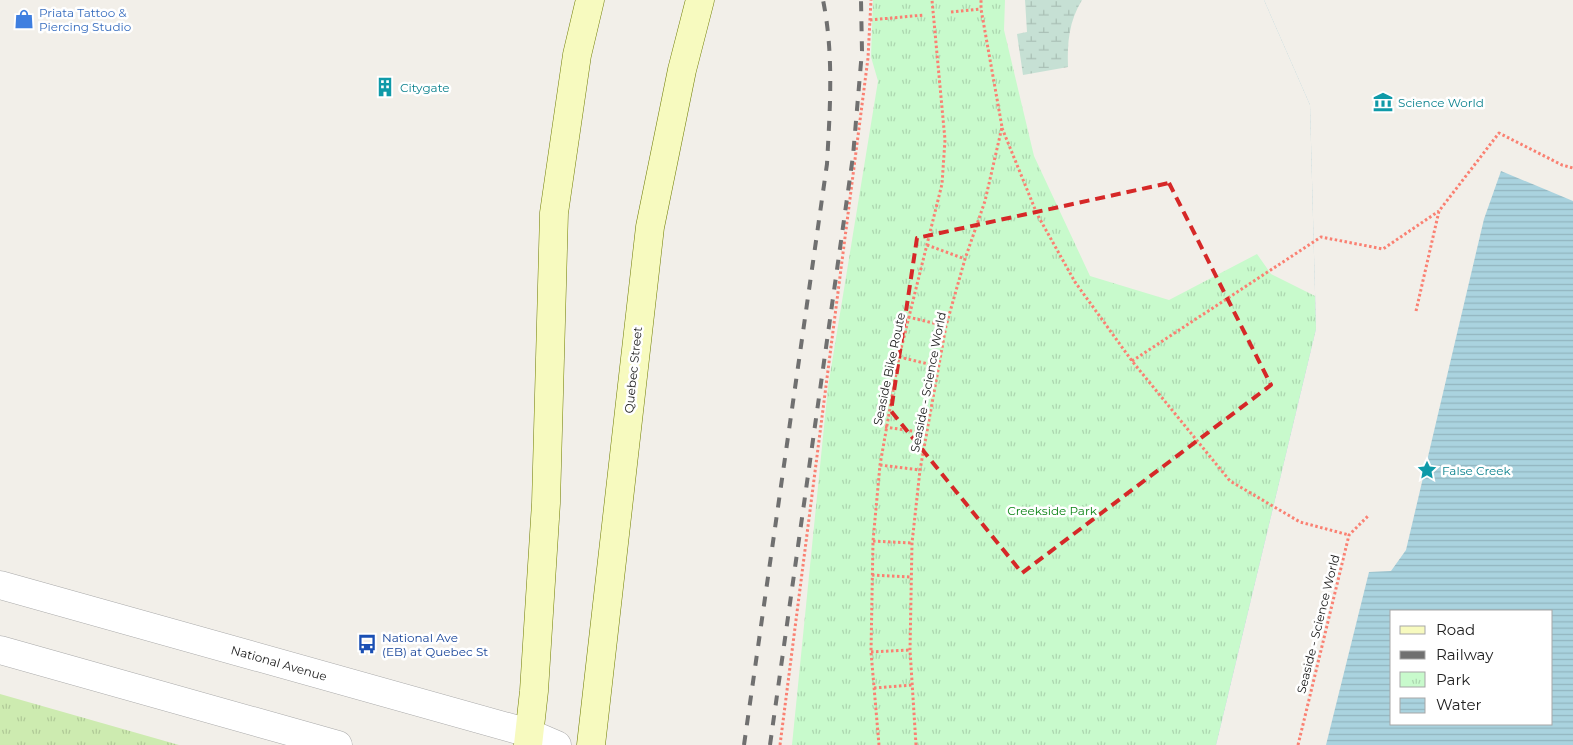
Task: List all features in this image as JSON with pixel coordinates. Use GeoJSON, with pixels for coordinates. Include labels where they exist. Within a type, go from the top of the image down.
{"type":"FeatureCollection","features":[{"type":"Feature","properties":{"kind":"main road"},"geometry":{"type":"LineString","coordinates":[[529,739],[534,691],[546,503],[554,213],[577,55],[590,0]]}},
{"type":"Feature","properties":{"kind":"main road","name":"Quebec Street"},"geometry":{"type":"LineString","coordinates":[[591,745],[650,227],[682,70],[700,0]]}},
{"type":"Feature","properties":{"kind":"street","name":"National Avenue"},"geometry":{"type":"LineString","coordinates":[[0,585],[529,739],[557,745]]}},
{"type":"Feature","properties":{"kind":"street"},"geometry":{"type":"LineString","coordinates":[[0,650],[338,745]]}},
{"type":"Feature","properties":{"kind":"path"},"geometry":{"type":"LineString","coordinates":[[780,745],[868,58],[871,0]]}},
{"type":"Feature","properties":{"kind":"path","name":"Seaside Bike Route"},"geometry":{"type":"LineString","coordinates":[[879,745],[871,652],[873,541],[880,465],[885,427],[899,357],[942,184],[945,140],[932,0]]}},
{"type":"Feature","properties":{"kind":"path","name":"Seaside - Science World"},"geometry":{"type":"LineString","coordinates":[[916,745],[910,650],[912,542],[925,433],[946,326],[965,258],[986,201],[1002,127],[981,10],[981,0]]}},
{"type":"Feature","properties":{"kind":"path"},"geometry":{"type":"LineString","coordinates":[[951,12],[981,10]]}},
{"type":"Feature","properties":{"kind":"path"},"geometry":{"type":"LineString","coordinates":[[870,20],[924,15]]}},
{"type":"Feature","properties":{"kind":"path"},"geometry":{"type":"LineString","coordinates":[[1002,127],[1037,214],[1075,282],[1132,361],[1230,481],[1300,522],[1349,535],[1369,515]]}},
{"type":"Feature","properties":{"kind":"path"},"geometry":{"type":"LineString","coordinates":[[1132,361],[1321,237],[1383,250],[1439,211],[1499,132],[1562,165],[1573,168]]}},
{"type":"Feature","properties":{"kind":"path"},"geometry":{"type":"LineString","coordinates":[[1416,311],[1439,211]]}},
{"type":"Feature","properties":{"kind":"path"},"geometry":{"type":"LineString","coordinates":[[927,245],[965,258]]}},
{"type":"Feature","properties":{"kind":"path"},"geometry":{"type":"LineString","coordinates":[[908,317],[946,326]]}},
{"type":"Feature","properties":{"kind":"path"},"geometry":{"type":"LineString","coordinates":[[899,357],[937,366]]}},
{"type":"Feature","properties":{"kind":"path"},"geometry":{"type":"LineString","coordinates":[[885,427],[925,433]]}},
{"type":"Feature","properties":{"kind":"path"},"geometry":{"type":"LineString","coordinates":[[880,465],[920,470]]}},
{"type":"Feature","properties":{"kind":"path","name":"Seaside - Science World"},"geometry":{"type":"LineString","coordinates":[[1298,745],[1349,535]]}},
{"type":"Feature","properties":{"kind":"path"},"geometry":{"type":"LineString","coordinates":[[873,541],[912,542]]}},
{"type":"Feature","properties":{"kind":"path"},"geometry":{"type":"LineString","coordinates":[[872,575],[911,577]]}},
{"type":"Feature","properties":{"kind":"path"},"geometry":{"type":"LineString","coordinates":[[871,652],[910,650]]}},
{"type":"Feature","properties":{"kind":"path"},"geometry":{"type":"LineString","coordinates":[[874,688],[912,686]]}},
{"type":"Feature","properties":{"kind":"highlighted area"},"geometry":{"type":"Polygon","coordinates":[[[1169,183],[1271,385],[1022,573],[891,411],[917,238],[1169,183]]]}},
{"type":"Feature","properties":{"kind":"green space","name":"Creekside Park"},"geometry":{"type":"Polygon","coordinates":[[[873,0],[1005,0],[1004,30],[1034,156],[1090,276],[1169,300],[1257,254],[1271,274],[1355,316],[1326,745],[792,745],[828,387],[878,81],[871,57],[873,0]]]}},
{"type":"Feature","properties":{"kind":"green space"},"geometry":{"type":"Polygon","coordinates":[[[1025,0],[1082,0],[1074,16],[1070,32],[1068,67],[1023,75],[1017,34],[1027,32],[1025,0]]]}},
{"type":"Feature","properties":{"kind":"green space"},"geometry":{"type":"Polygon","coordinates":[[[0,694],[179,745],[0,745],[0,694]]]}},
{"type":"Feature","properties":{"kind":"water","name":"False Creek"},"geometry":{"type":"Polygon","coordinates":[[[1264,0],[1573,0],[1573,745],[1216,745],[1316,329],[1310,105],[1264,0]]]}},
{"type":"Feature","properties":{"kind":"pier","name":"False Creek"},"geometry":{"type":"Polygon","coordinates":[[[1264,0],[1573,0],[1573,201],[1501,171],[1484,219],[1406,550],[1391,571],[1369,572],[1326,745],[1216,745],[1316,329],[1310,105],[1264,0]]]}},
{"type":"Feature","properties":{"kind":"railway"},"geometry":{"type":"LineString","coordinates":[[744,745],[827,164],[830,61],[823,0]]}},
{"type":"Feature","properties":{"kind":"railway"},"geometry":{"type":"LineString","coordinates":[[770,745],[853,156],[862,51],[861,0]]}},
{"type":"Feature","properties":{"kind":"place","name":"Priata Tattoo & Piercing Studio"},"geometry":{"type":"Point","coordinates":[24,19]}},
{"type":"Feature","properties":{"kind":"place","name":"Citygate"},"geometry":{"type":"Point","coordinates":[385,87]}},
{"type":"Feature","properties":{"kind":"place","name":"Science World"},"geometry":{"type":"Point","coordinates":[1383,102]}},
{"type":"Feature","properties":{"kind":"place","name":"False Creek"},"geometry":{"type":"Point","coordinates":[1427,470]}},
{"type":"Feature","properties":{"kind":"place","name":"National Ave (EB) at Quebec St"},"geometry":{"type":"Point","coordinates":[367,644]}}]}
